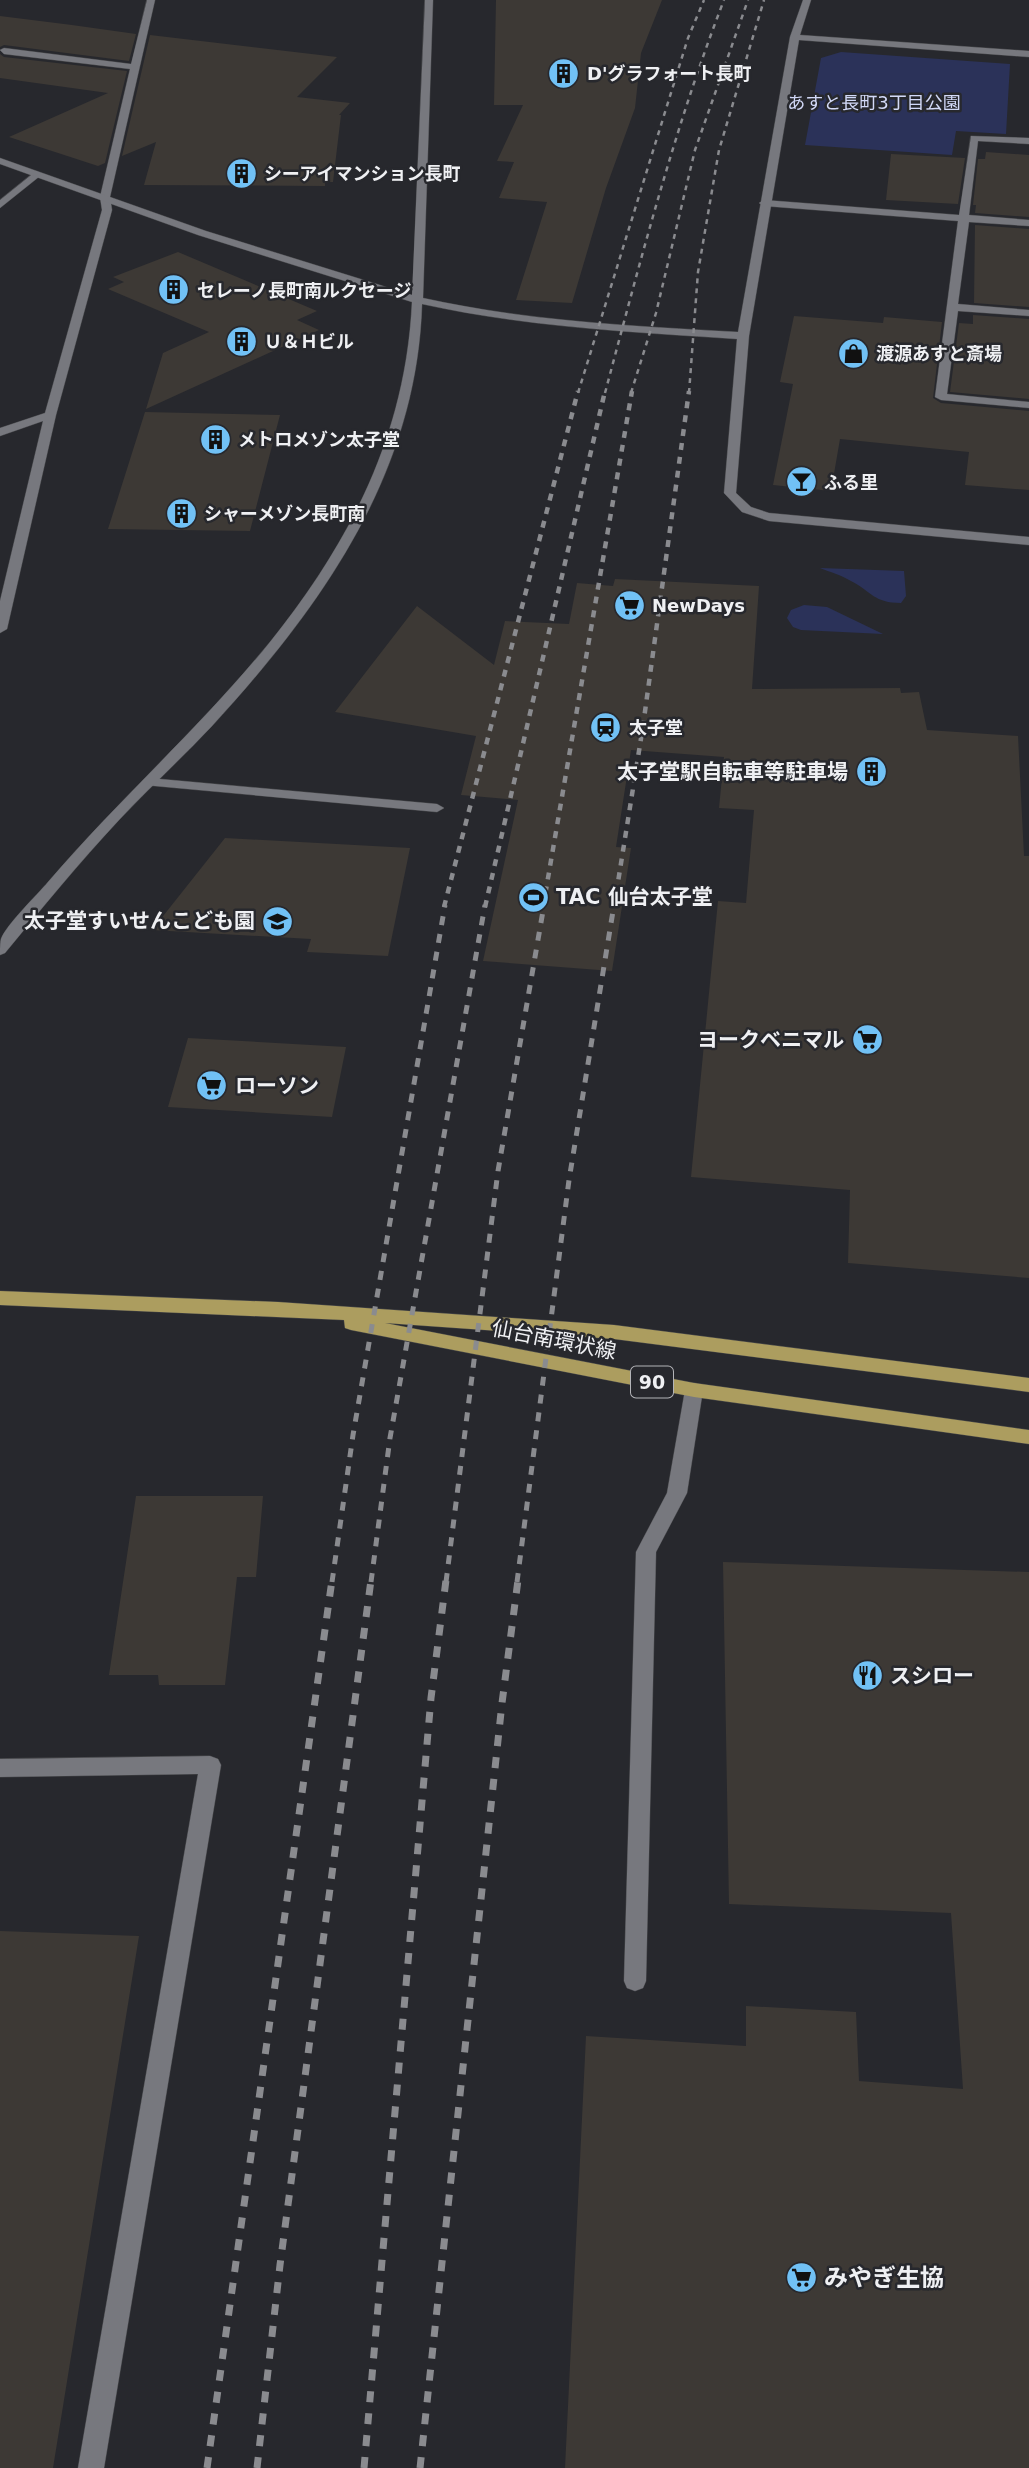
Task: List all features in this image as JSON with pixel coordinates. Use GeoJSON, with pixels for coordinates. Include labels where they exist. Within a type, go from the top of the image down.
{"type":"FeatureCollection","features":[{"type":"Feature","properties":{"kind":"main road","name":"仙台南環状線"},"geometry":{"type":"LineString","coordinates":[[0,1298],[278,1309],[614,1332],[1029,1385]]}},
{"type":"Feature","properties":{"kind":"main road","name":"仙台南環状線"},"geometry":{"type":"LineString","coordinates":[[278,1309],[694,1390],[1029,1437]]}},
{"type":"Feature","properties":{"kind":"street"},"geometry":{"type":"LineString","coordinates":[[0,629],[50,415],[107,210],[105,197],[151,0]]}},
{"type":"Feature","properties":{"kind":"street"},"geometry":{"type":"LineString","coordinates":[[0,950],[45,894],[218,711],[296,619],[342,547],[377,484],[403,409],[417,300],[429,0]]}},
{"type":"Feature","properties":{"kind":"street"},"geometry":{"type":"LineString","coordinates":[[807,0],[795,37],[743,336],[730,493],[748,512],[803,523],[1029,541]]}},
{"type":"Feature","properties":{"kind":"street"},"geometry":{"type":"LineString","coordinates":[[795,37],[1029,54]]}},
{"type":"Feature","properties":{"kind":"street"},"geometry":{"type":"LineString","coordinates":[[4,51],[135,67]]}},
{"type":"Feature","properties":{"kind":"street"},"geometry":{"type":"LineString","coordinates":[[1029,141],[974,138],[941,397],[1029,405]]}},
{"type":"Feature","properties":{"kind":"street"},"geometry":{"type":"LineString","coordinates":[[0,161],[202,233],[417,300],[486,315],[569,325],[743,336]]}},
{"type":"Feature","properties":{"kind":"street"},"geometry":{"type":"LineString","coordinates":[[0,205],[36,174]]}},
{"type":"Feature","properties":{"kind":"street"},"geometry":{"type":"LineString","coordinates":[[764,203],[1029,223]]}},
{"type":"Feature","properties":{"kind":"street"},"geometry":{"type":"LineString","coordinates":[[953,307],[1029,313]]}},
{"type":"Feature","properties":{"kind":"street"},"geometry":{"type":"LineString","coordinates":[[0,432],[50,415]]}},
{"type":"Feature","properties":{"kind":"street"},"geometry":{"type":"LineString","coordinates":[[0,568],[15,562]]}},
{"type":"Feature","properties":{"kind":"street"},"geometry":{"type":"LineString","coordinates":[[149,782],[437,807]]}},
{"type":"Feature","properties":{"kind":"street"},"geometry":{"type":"LineString","coordinates":[[635,1981],[646,1552],[677,1493],[694,1390]]}},
{"type":"Feature","properties":{"kind":"street"},"geometry":{"type":"LineString","coordinates":[[0,1768],[211,1765],[91,2468]]}},
{"type":"Feature","properties":{"kind":"green space","name":"あすと長町3丁目公園"},"geometry":{"type":"Polygon","coordinates":[[[841,52],[1010,64],[1006,134],[956,131],[952,155],[805,145],[821,58],[841,52]]]}},
{"type":"Feature","properties":{"kind":"green space"},"geometry":{"type":"Polygon","coordinates":[[[820,568],[904,571],[906,596],[901,603],[885,601],[847,579],[820,568]]]}},
{"type":"Feature","properties":{"kind":"green space"},"geometry":{"type":"Polygon","coordinates":[[[804,605],[827,607],[883,634],[801,630],[793,627],[787,618],[791,610],[804,605]]]}},
{"type":"Feature","properties":{"kind":"building"},"geometry":{"type":"Polygon","coordinates":[[[496,0],[662,0],[641,53],[635,108],[606,188],[572,303],[516,300],[547,202],[499,198],[514,162],[497,161],[523,105],[494,105],[496,0]]]}},
{"type":"Feature","properties":{"kind":"building"},"geometry":{"type":"Polygon","coordinates":[[[0,16],[136,34],[129,61],[4,45],[0,47],[0,16]]]}},
{"type":"Feature","properties":{"kind":"building"},"geometry":{"type":"Polygon","coordinates":[[[150,35],[337,57],[297,97],[350,103],[339,115],[333,182],[325,182],[325,186],[144,185],[156,142],[122,156],[150,35]]]}},
{"type":"Feature","properties":{"kind":"building"},"geometry":{"type":"Polygon","coordinates":[[[0,54],[4,57],[127,71],[105,163],[98,166],[9,137],[108,93],[0,78],[0,54]]]}},
{"type":"Feature","properties":{"kind":"building"},"geometry":{"type":"Polygon","coordinates":[[[986,152],[1029,155],[1029,217],[975,213],[976,205],[973,205],[978,159],[985,159],[986,152]]]}},
{"type":"Feature","properties":{"kind":"building"},"geometry":{"type":"Polygon","coordinates":[[[891,154],[965,158],[958,204],[886,200],[891,154]]]}},
{"type":"Feature","properties":{"kind":"building"},"geometry":{"type":"Polygon","coordinates":[[[975,225],[1029,229],[1029,307],[974,303],[975,225]]]}},
{"type":"Feature","properties":{"kind":"building"},"geometry":{"type":"Polygon","coordinates":[[[178,252],[317,311],[297,320],[319,330],[146,409],[163,353],[209,332],[108,289],[124,282],[113,277],[178,252]]]}},
{"type":"Feature","properties":{"kind":"building"},"geometry":{"type":"Polygon","coordinates":[[[973,315],[1029,319],[1029,399],[950,392],[959,323],[973,324],[973,315]]]}},
{"type":"Feature","properties":{"kind":"building"},"geometry":{"type":"Polygon","coordinates":[[[794,316],[883,323],[884,317],[942,322],[933,398],[941,403],[1029,411],[1029,490],[965,485],[969,452],[840,439],[831,491],[773,485],[793,384],[780,382],[794,316]]]}},
{"type":"Feature","properties":{"kind":"building"},"geometry":{"type":"Polygon","coordinates":[[[145,412],[280,415],[250,531],[108,529],[145,412]]]}},
{"type":"Feature","properties":{"kind":"building"},"geometry":{"type":"Polygon","coordinates":[[[615,579],[759,586],[752,689],[900,688],[901,693],[919,692],[927,730],[1018,736],[1024,856],[1029,856],[1029,1278],[848,1263],[850,1190],[691,1177],[718,901],[746,903],[754,810],[719,808],[724,757],[631,750],[616,847],[631,848],[612,971],[483,961],[518,800],[461,795],[476,736],[335,712],[417,606],[494,665],[505,621],[569,624],[577,583],[613,586],[615,579]]]}},
{"type":"Feature","properties":{"kind":"building"},"geometry":{"type":"Polygon","coordinates":[[[225,838],[410,848],[388,956],[307,952],[311,939],[152,930],[225,838]]]}},
{"type":"Feature","properties":{"kind":"building"},"geometry":{"type":"Polygon","coordinates":[[[188,1038],[346,1047],[332,1117],[168,1107],[188,1038]]]}},
{"type":"Feature","properties":{"kind":"building"},"geometry":{"type":"Polygon","coordinates":[[[136,1496],[263,1496],[256,1577],[237,1577],[225,1685],[159,1685],[158,1675],[109,1675],[136,1496]]]}},
{"type":"Feature","properties":{"kind":"building","name":"みやぎ生協"},"geometry":{"type":"Polygon","coordinates":[[[723,1562],[1029,1572],[1029,2468],[565,2468],[586,2036],[746,2046],[746,2006],[856,2012],[859,2081],[963,2089],[951,1913],[729,1904],[723,1562]]]}},
{"type":"Feature","properties":{"kind":"building"},"geometry":{"type":"Polygon","coordinates":[[[0,1931],[139,1936],[53,2468],[0,2468],[0,1931]]]}},
{"type":"Feature","properties":{"kind":"railway"},"geometry":{"type":"LineString","coordinates":[[578,393],[688,38],[704,0]]}},
{"type":"Feature","properties":{"kind":"railway"},"geometry":{"type":"LineString","coordinates":[[605,393],[674,145],[724,0]]}},
{"type":"Feature","properties":{"kind":"railway"},"geometry":{"type":"LineString","coordinates":[[631,393],[656,313],[695,150],[748,0]]}},
{"type":"Feature","properties":{"kind":"railway"},"geometry":{"type":"LineString","coordinates":[[689,393],[698,272],[719,150],[764,0]]}},
{"type":"Feature","properties":{"kind":"railway"},"geometry":{"type":"LineString","coordinates":[[444,907],[578,391]]}},
{"type":"Feature","properties":{"kind":"railway"},"geometry":{"type":"LineString","coordinates":[[485,907],[605,391]]}},
{"type":"Feature","properties":{"kind":"railway"},"geometry":{"type":"LineString","coordinates":[[543,907],[632,391]]}},
{"type":"Feature","properties":{"kind":"railway"},"geometry":{"type":"LineString","coordinates":[[614,907],[643,726],[689,391]]}},
{"type":"Feature","properties":{"kind":"railway"},"geometry":{"type":"LineString","coordinates":[[332,1582],[353,1435],[445,905]]}},
{"type":"Feature","properties":{"kind":"railway"},"geometry":{"type":"LineString","coordinates":[[371,1582],[390,1438],[485,905]]}},
{"type":"Feature","properties":{"kind":"railway"},"geometry":{"type":"LineString","coordinates":[[446,1582],[498,1171],[544,905]]}},
{"type":"Feature","properties":{"kind":"railway"},"geometry":{"type":"LineString","coordinates":[[517,1582],[569,1180],[614,905]]}},
{"type":"Feature","properties":{"kind":"railway"},"geometry":{"type":"LineString","coordinates":[[207,2468],[332,1580]]}},
{"type":"Feature","properties":{"kind":"railway"},"geometry":{"type":"LineString","coordinates":[[257,2468],[280,2265],[371,1580]]}},
{"type":"Feature","properties":{"kind":"railway"},"geometry":{"type":"LineString","coordinates":[[364,2468],[431,1698],[446,1580]]}},
{"type":"Feature","properties":{"kind":"railway"},"geometry":{"type":"LineString","coordinates":[[420,2468],[502,1703],[518,1580]]}},
{"type":"Feature","properties":{"kind":"place","name":"D'グラフォート長町"},"geometry":{"type":"Point","coordinates":[564,73]}},
{"type":"Feature","properties":{"kind":"place","name":"シーアイマンション長町"},"geometry":{"type":"Point","coordinates":[241,173]}},
{"type":"Feature","properties":{"kind":"place","name":"セレーノ長町南ルクセージ"},"geometry":{"type":"Point","coordinates":[174,290]}},
{"type":"Feature","properties":{"kind":"place","name":"Ｕ＆Ｈビル"},"geometry":{"type":"Point","coordinates":[241,341]}},
{"type":"Feature","properties":{"kind":"place","name":"渡源あすと斎場"},"geometry":{"type":"Point","coordinates":[853,353]}},
{"type":"Feature","properties":{"kind":"place","name":"メトロメゾン太子堂"},"geometry":{"type":"Point","coordinates":[215,439]}},
{"type":"Feature","properties":{"kind":"place","name":"ふる里"},"geometry":{"type":"Point","coordinates":[801,482]}},
{"type":"Feature","properties":{"kind":"place","name":"シャーメゾン長町南"},"geometry":{"type":"Point","coordinates":[181,513]}},
{"type":"Feature","properties":{"kind":"place","name":"NewDays"},"geometry":{"type":"Point","coordinates":[629,605]}},
{"type":"Feature","properties":{"kind":"place","name":"太子堂"},"geometry":{"type":"Point","coordinates":[606,727]}},
{"type":"Feature","properties":{"kind":"place","name":"太子堂駅自転車等駐車場"},"geometry":{"type":"Point","coordinates":[871,772]}},
{"type":"Feature","properties":{"kind":"place","name":"TAC 仙台太子堂"},"geometry":{"type":"Point","coordinates":[533,897]}},
{"type":"Feature","properties":{"kind":"place","name":"太子堂すいせんこども園"},"geometry":{"type":"Point","coordinates":[278,921]}},
{"type":"Feature","properties":{"kind":"place","name":"ヨークベニマル"},"geometry":{"type":"Point","coordinates":[867,1040]}},
{"type":"Feature","properties":{"kind":"place","name":"ローソン"},"geometry":{"type":"Point","coordinates":[212,1086]}},
{"type":"Feature","properties":{"kind":"place","name":"スシロー"},"geometry":{"type":"Point","coordinates":[867,1676]}},
{"type":"Feature","properties":{"kind":"place","name":"みやぎ生協"},"geometry":{"type":"Point","coordinates":[801,2278]}}]}
